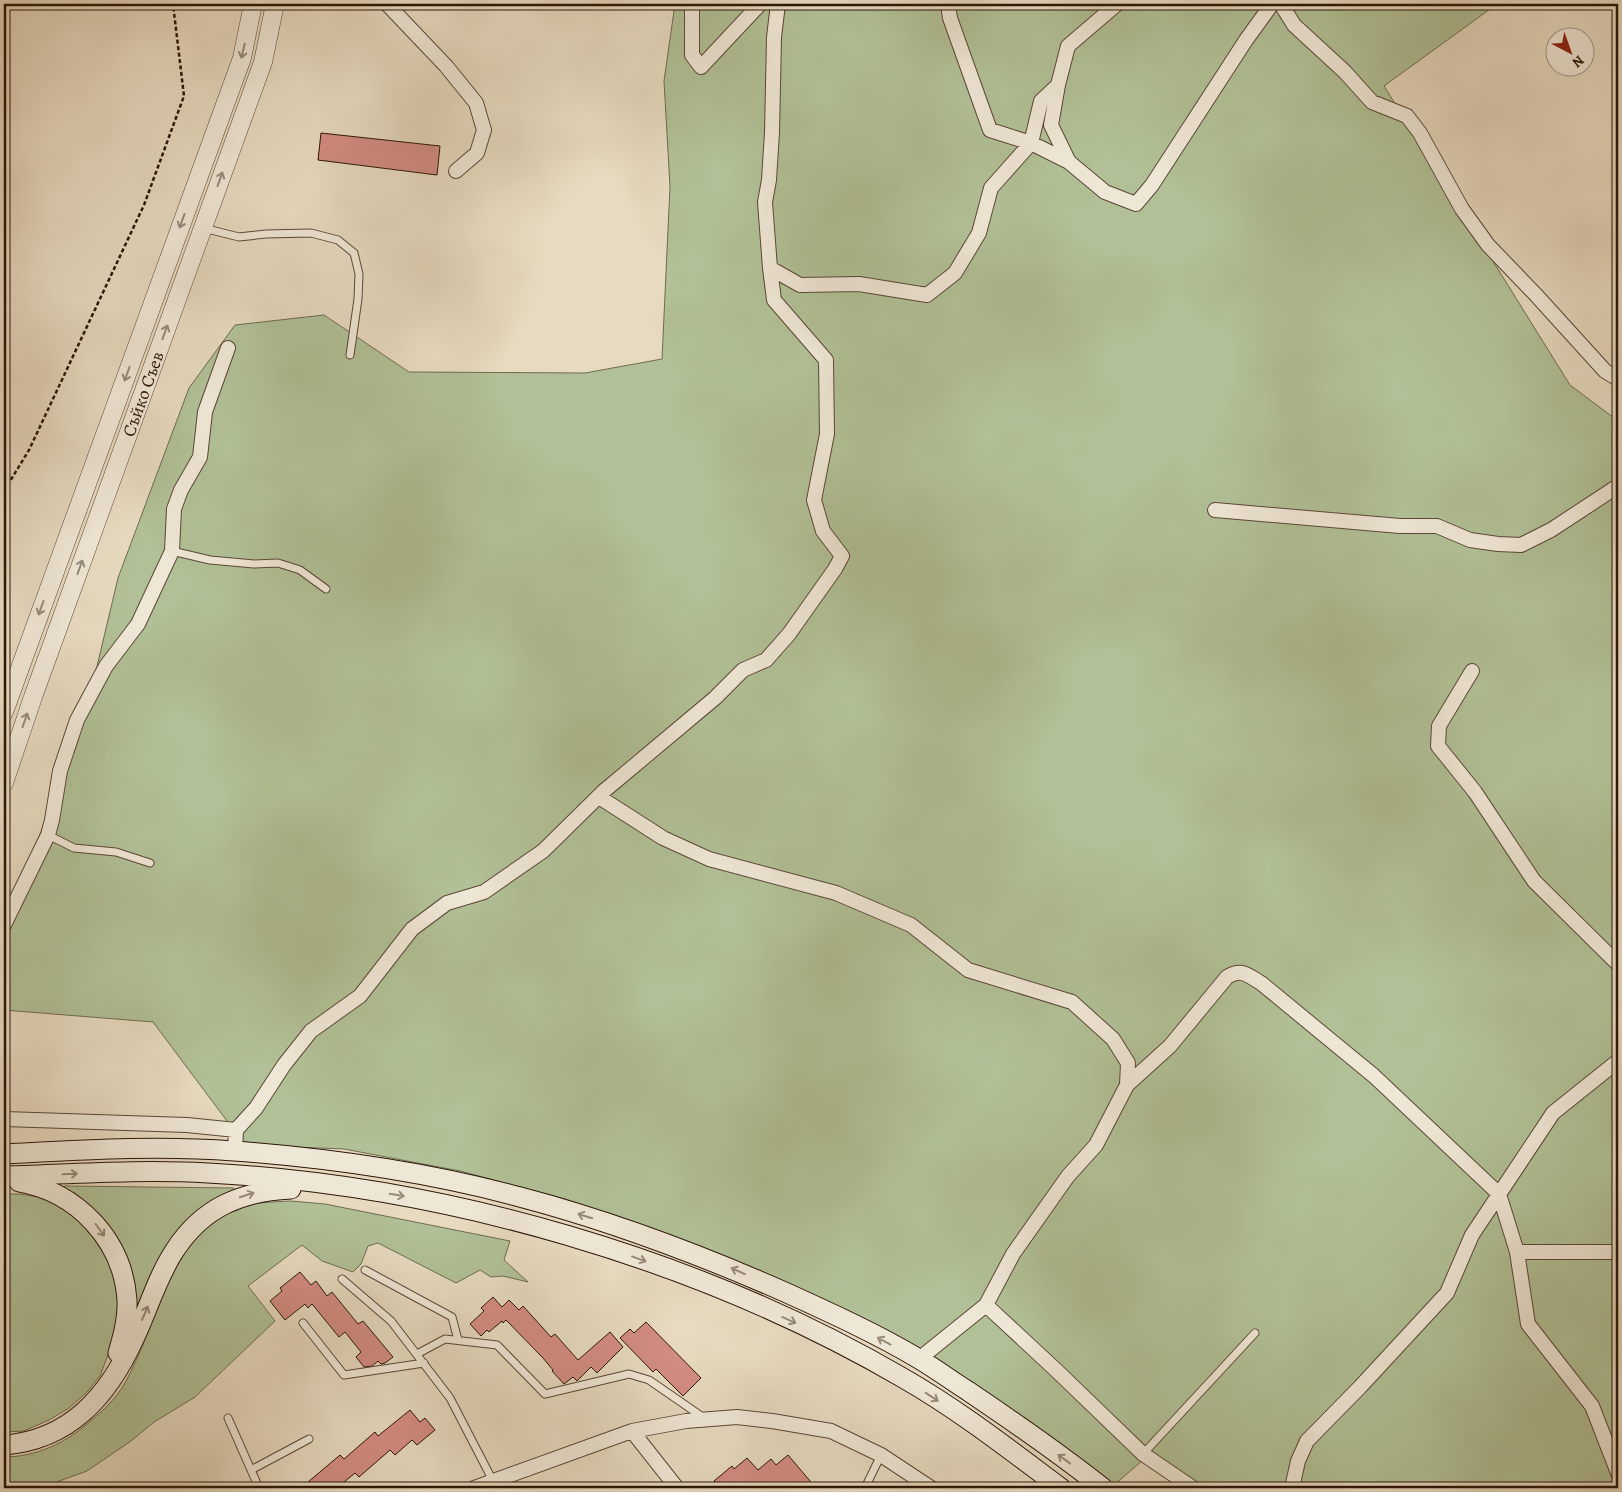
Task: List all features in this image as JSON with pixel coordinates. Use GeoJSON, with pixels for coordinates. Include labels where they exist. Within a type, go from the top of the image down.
{"type":"FeatureCollection","features":[{"type":"Feature","properties":{"kind":"main road"},"geometry":{"type":"LineString","coordinates":[[4,1154],[121,1148],[235,1151],[313,1159],[403,1172],[511,1195],[624,1228],[730,1268],[843,1319],[919,1359],[1005,1416],[1102,1488]]}},
{"type":"Feature","properties":{"kind":"main road"},"geometry":{"type":"LineString","coordinates":[[4,1178],[122,1172],[208,1173],[349,1187],[424,1200],[512,1221],[611,1249],[716,1287],[833,1339],[906,1379],[992,1436],[1062,1488]]}},
{"type":"Feature","properties":{"kind":"main road"},"geometry":{"type":"LineString","coordinates":[[4,1178],[44,1188],[73,1203],[101,1230],[111,1247],[119,1264],[125,1285],[127,1310],[122,1339],[106,1388]]}},
{"type":"Feature","properties":{"kind":"main road"},"geometry":{"type":"LineString","coordinates":[[4,1445],[23,1444],[56,1432],[88,1410],[106,1388],[134,1341],[156,1287],[174,1250],[186,1235],[212,1212],[226,1203],[249,1194],[274,1190],[349,1187]]}},
{"type":"Feature","properties":{"kind":"street","name":"Съйко Съев"},"geometry":{"type":"LineString","coordinates":[[4,712],[242,58],[253,4]]}},
{"type":"Feature","properties":{"kind":"street","name":"Съйко Съев"},"geometry":{"type":"LineString","coordinates":[[4,783],[33,697],[263,62],[276,4]]}},
{"type":"Feature","properties":{"kind":"street"},"geometry":{"type":"LineString","coordinates":[[386,4],[446,66],[476,103],[484,130],[482,138],[477,153],[456,171]]}},
{"type":"Feature","properties":{"kind":"street"},"geometry":{"type":"LineString","coordinates":[[692,4],[692,55],[701,67],[760,4]]}},
{"type":"Feature","properties":{"kind":"street"},"geometry":{"type":"LineString","coordinates":[[235,1151],[236,1130],[256,1108],[284,1065],[311,1031],[360,996],[412,929],[447,903],[484,892],[543,851],[598,797],[715,698],[743,670],[766,660],[789,634],[835,569],[842,556],[823,531],[814,500],[827,434],[826,360],[774,300],[770,268],[765,202],[772,143],[774,37],[778,4]]}},
{"type":"Feature","properties":{"kind":"street"},"geometry":{"type":"LineString","coordinates":[[948,4],[950,18],[990,130],[1031,143],[1069,162],[1105,192],[1136,204],[1152,185],[1246,40],[1272,4]]}},
{"type":"Feature","properties":{"kind":"street"},"geometry":{"type":"LineString","coordinates":[[1069,162],[1051,125],[1058,85],[1068,46],[1117,4]]}},
{"type":"Feature","properties":{"kind":"street"},"geometry":{"type":"LineString","coordinates":[[1281,4],[1294,25],[1345,72],[1372,102],[1408,116],[1420,133],[1462,209],[1488,245],[1536,294],[1605,371],[1618,379]]}},
{"type":"Feature","properties":{"kind":"street"},"geometry":{"type":"LineString","coordinates":[[770,268],[800,285],[859,284],[927,295],[955,273],[979,233],[991,188],[1031,143],[1041,100],[1058,85]]}},
{"type":"Feature","properties":{"kind":"street"},"geometry":{"type":"LineString","coordinates":[[4,925],[48,835],[60,771],[77,720],[106,666],[138,624],[172,551],[174,508],[181,490],[200,457],[205,412],[228,348]]}},
{"type":"Feature","properties":{"kind":"street"},"geometry":{"type":"LineString","coordinates":[[1215,510],[1400,526],[1438,526],[1470,540],[1498,544],[1521,544],[1551,530],[1618,486]]}},
{"type":"Feature","properties":{"kind":"street"},"geometry":{"type":"LineString","coordinates":[[1472,671],[1439,726],[1438,746],[1475,792],[1534,881],[1618,964]]}},
{"type":"Feature","properties":{"kind":"street"},"geometry":{"type":"LineString","coordinates":[[598,797],[663,838],[710,859],[836,893],[910,924],[968,970],[1072,1002],[1113,1039],[1128,1063],[1127,1085]]}},
{"type":"Feature","properties":{"kind":"street"},"geometry":{"type":"LineString","coordinates":[[919,1359],[986,1306],[1013,1254],[1068,1176],[1096,1145],[1127,1085],[1170,1046],[1227,978],[1234,973],[1243,972],[1260,983],[1374,1076],[1499,1194],[1516,1252],[1528,1324],[1592,1406],[1618,1473]]}},
{"type":"Feature","properties":{"kind":"street"},"geometry":{"type":"LineString","coordinates":[[1292,1488],[1298,1461],[1307,1441],[1447,1293],[1472,1235],[1553,1112],[1618,1062]]}},
{"type":"Feature","properties":{"kind":"street"},"geometry":{"type":"LineString","coordinates":[[4,1119],[187,1125],[236,1130]]}},
{"type":"Feature","properties":{"kind":"street"},"geometry":{"type":"LineString","coordinates":[[1516,1252],[1618,1252]]}},
{"type":"Feature","properties":{"kind":"street"},"geometry":{"type":"LineString","coordinates":[[986,1306],[1143,1454],[1193,1488]]}},
{"type":"Feature","properties":{"kind":"street"},"geometry":{"type":"LineString","coordinates":[[474,1488],[632,1431],[686,1421],[737,1417],[831,1431],[881,1455],[931,1488]]}},
{"type":"Feature","properties":{"kind":"street"},"geometry":{"type":"LineString","coordinates":[[632,1431],[677,1488]]}},
{"type":"Feature","properties":{"kind":"lane"},"geometry":{"type":"LineString","coordinates":[[203,228],[240,237],[266,234],[311,233],[338,240],[354,252],[359,274],[358,299],[350,355]]}},
{"type":"Feature","properties":{"kind":"lane"},"geometry":{"type":"LineString","coordinates":[[172,551],[210,560],[254,564],[278,563],[300,570],[326,589]]}},
{"type":"Feature","properties":{"kind":"lane"},"geometry":{"type":"LineString","coordinates":[[48,835],[74,848],[116,852],[150,863]]}},
{"type":"Feature","properties":{"kind":"lane"},"geometry":{"type":"LineString","coordinates":[[365,1270],[452,1317],[458,1340]]}},
{"type":"Feature","properties":{"kind":"lane"},"geometry":{"type":"LineString","coordinates":[[342,1279],[391,1321],[424,1363],[450,1398],[493,1481]]}},
{"type":"Feature","properties":{"kind":"lane"},"geometry":{"type":"LineString","coordinates":[[303,1322],[344,1375],[424,1363]]}},
{"type":"Feature","properties":{"kind":"lane"},"geometry":{"type":"LineString","coordinates":[[1143,1454],[1255,1333]]}},
{"type":"Feature","properties":{"kind":"lane"},"geometry":{"type":"LineString","coordinates":[[417,1354],[445,1339],[496,1344],[545,1394],[629,1374],[649,1380],[706,1419]]}},
{"type":"Feature","properties":{"kind":"lane"},"geometry":{"type":"LineString","coordinates":[[228,1418],[259,1488]]}},
{"type":"Feature","properties":{"kind":"lane"},"geometry":{"type":"LineString","coordinates":[[251,1470],[309,1439]]}},
{"type":"Feature","properties":{"kind":"lane"},"geometry":{"type":"LineString","coordinates":[[865,1488],[881,1455]]}},
{"type":"Feature","properties":{"kind":"path"},"geometry":{"type":"LineString","coordinates":[[4,490],[29,450],[144,205],[184,96],[174,4]]}},
{"type":"Feature","properties":{"kind":"green space"},"geometry":{"type":"Polygon","coordinates":[[[675,4],[1497,4],[1384,86],[1570,385],[1618,421],[1618,1488],[1197,1488],[1149,1455],[1114,1485],[1015,1413],[684,1243],[565,1199],[460,1171],[344,1149],[245,1145],[153,1022],[4,1010],[4,927],[84,721],[118,578],[189,388],[235,325],[324,315],[409,372],[585,373],[662,359],[670,187],[664,81],[675,4]]]}},
{"type":"Feature","properties":{"kind":"green space"},"geometry":{"type":"Polygon","coordinates":[[[62,1187],[233,1188],[236,1190],[217,1201],[135,1321],[132,1286],[62,1187]]]}},
{"type":"Feature","properties":{"kind":"green space"},"geometry":{"type":"Polygon","coordinates":[[[4,1194],[38,1197],[55,1203],[83,1222],[95,1237],[112,1269],[119,1300],[114,1339],[100,1376],[87,1392],[69,1408],[49,1420],[24,1431],[4,1432],[4,1194]]]}},
{"type":"Feature","properties":{"kind":"green space"},"geometry":{"type":"Polygon","coordinates":[[[291,1201],[325,1204],[510,1241],[504,1260],[528,1282],[503,1276],[491,1277],[480,1270],[456,1283],[378,1243],[368,1246],[361,1264],[353,1272],[322,1261],[302,1245],[248,1286],[275,1321],[195,1397],[154,1422],[131,1441],[87,1471],[43,1487],[4,1488],[4,1457],[35,1453],[64,1441],[93,1419],[116,1396],[136,1362],[173,1271],[189,1247],[203,1231],[220,1217],[238,1208],[257,1203],[291,1201]]]}},
{"type":"Feature","properties":{"kind":"building"},"geometry":{"type":"Polygon","coordinates":[[[321,133],[440,146],[437,175],[318,160],[321,133]]]}},
{"type":"Feature","properties":{"kind":"building"},"geometry":{"type":"Polygon","coordinates":[[[300,1272],[311,1285],[316,1281],[327,1296],[332,1292],[358,1324],[363,1321],[393,1357],[385,1363],[381,1364],[378,1361],[372,1366],[364,1367],[356,1357],[361,1352],[345,1332],[339,1337],[312,1304],[308,1308],[305,1304],[285,1320],[270,1301],[282,1291],[280,1288],[300,1272]]]}},
{"type":"Feature","properties":{"kind":"building"},"geometry":{"type":"Polygon","coordinates":[[[493,1297],[502,1307],[509,1300],[519,1310],[523,1306],[551,1337],[555,1334],[578,1360],[610,1332],[623,1347],[597,1373],[591,1367],[577,1381],[573,1377],[564,1384],[543,1358],[506,1320],[489,1332],[487,1330],[481,1336],[470,1324],[484,1311],[481,1308],[493,1297]]]}},
{"type":"Feature","properties":{"kind":"building"},"geometry":{"type":"Polygon","coordinates":[[[646,1322],[701,1378],[683,1396],[656,1369],[653,1372],[620,1338],[630,1329],[634,1333],[646,1322]]]}},
{"type":"Feature","properties":{"kind":"building"},"geometry":{"type":"Polygon","coordinates":[[[410,1410],[420,1422],[425,1418],[435,1430],[417,1445],[412,1440],[395,1455],[390,1450],[359,1477],[355,1473],[337,1488],[301,1488],[340,1455],[344,1459],[375,1432],[378,1436],[410,1410]]]}},
{"type":"Feature","properties":{"kind":"building"},"geometry":{"type":"Polygon","coordinates":[[[788,1455],[816,1488],[720,1488],[714,1481],[732,1466],[734,1469],[747,1458],[758,1470],[771,1459],[776,1465],[788,1455]]]}}]}
